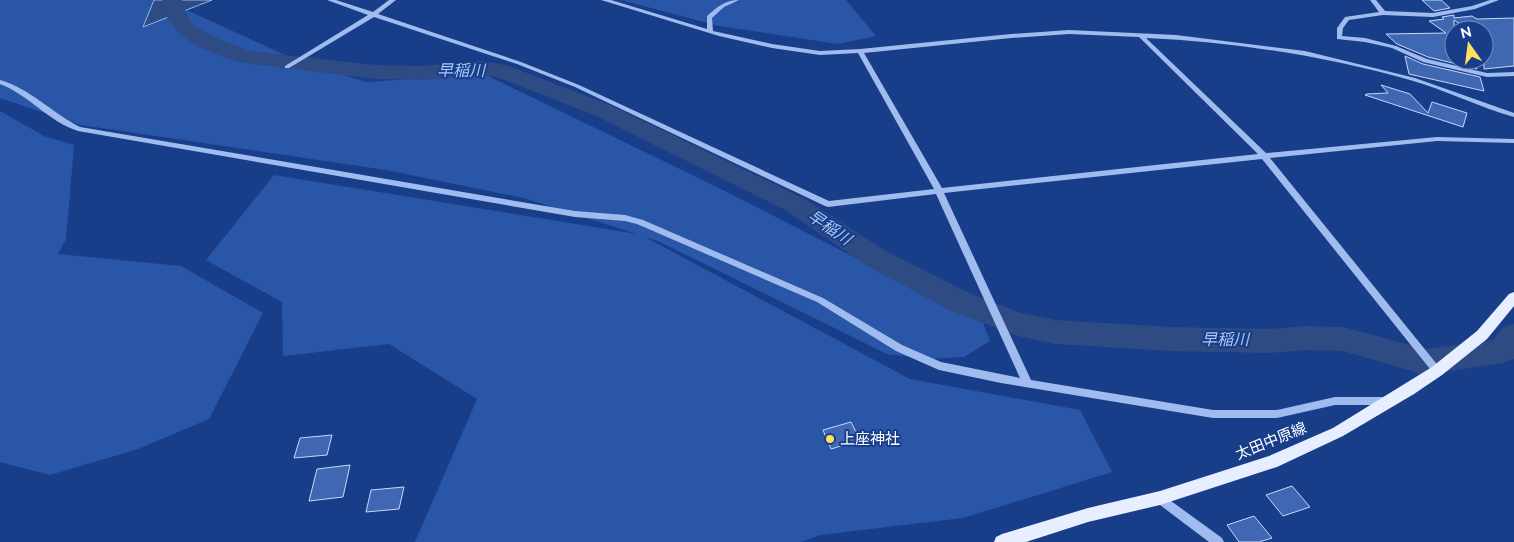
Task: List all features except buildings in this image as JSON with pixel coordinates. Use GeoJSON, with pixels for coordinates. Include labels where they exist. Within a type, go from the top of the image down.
{"type":"FeatureCollection","features":[{"type":"Feature","properties":{"kind":"main road","name":"太田中原線"},"geometry":{"type":"LineString","coordinates":[[1002,542],[1088,515],[1160,498],[1272,462],[1338,432],[1437,371],[1482,335],[1514,297]]}},
{"type":"Feature","properties":{"kind":"street"},"geometry":{"type":"LineString","coordinates":[[330,0],[518,63],[577,86],[828,204],[1263,156],[1437,139],[1514,141]]}},
{"type":"Feature","properties":{"kind":"street"},"geometry":{"type":"LineString","coordinates":[[287,67],[393,0]]}},
{"type":"Feature","properties":{"kind":"street"},"geometry":{"type":"LineString","coordinates":[[604,0],[710,31],[820,53],[1069,32],[1176,37],[1305,53],[1413,79],[1514,115]]}},
{"type":"Feature","properties":{"kind":"street"},"geometry":{"type":"LineString","coordinates":[[710,31],[709,17],[722,6],[736,0]]}},
{"type":"Feature","properties":{"kind":"street"},"geometry":{"type":"LineString","coordinates":[[1373,0],[1383,13]]}},
{"type":"Feature","properties":{"kind":"street"},"geometry":{"type":"LineString","coordinates":[[1496,0],[1473,8],[1434,16],[1383,13],[1347,18],[1340,28],[1339,38],[1365,40],[1394,47],[1425,61],[1487,75],[1514,74]]}},
{"type":"Feature","properties":{"kind":"street"},"geometry":{"type":"LineString","coordinates":[[1141,36],[1263,156],[1291,188],[1437,371]]}},
{"type":"Feature","properties":{"kind":"street"},"geometry":{"type":"LineString","coordinates":[[860,51],[938,191],[1027,382]]}},
{"type":"Feature","properties":{"kind":"street"},"geometry":{"type":"LineString","coordinates":[[0,82],[22,92],[63,122],[78,129],[575,214],[625,218],[640,222],[820,300],[899,348],[939,366],[1001,379],[1212,414],[1277,414],[1335,401],[1388,401]]}},
{"type":"Feature","properties":{"kind":"street"},"geometry":{"type":"LineString","coordinates":[[1160,498],[1218,542]]}},
{"type":"Feature","properties":{"kind":"shaded area"},"geometry":{"type":"Polygon","coordinates":[[[0,0],[165,0],[300,62],[367,82],[484,74],[723,190],[854,257],[975,302],[990,341],[964,357],[929,359],[887,354],[658,241],[645,237],[910,379],[1080,410],[1112,472],[963,518],[820,535],[801,542],[415,542],[477,399],[389,344],[283,356],[282,302],[206,260],[274,175],[637,234],[524,198],[386,170],[81,125],[0,98],[0,0]]]}},
{"type":"Feature","properties":{"kind":"shaded area"},"geometry":{"type":"Polygon","coordinates":[[[154,0],[212,0],[143,27],[154,0]]]}},
{"type":"Feature","properties":{"kind":"shaded area"},"geometry":{"type":"Polygon","coordinates":[[[621,0],[846,0],[876,36],[838,44],[719,26],[621,0]]]}},
{"type":"Feature","properties":{"kind":"shaded area"},"geometry":{"type":"Polygon","coordinates":[[[0,111],[44,136],[74,145],[66,239],[58,254],[181,266],[263,313],[209,419],[138,449],[50,475],[0,462],[0,111]]]}},
{"type":"Feature","properties":{"kind":"waterway","name":"早稲川"},"geometry":{"type":"LineString","coordinates":[[172,0],[178,20],[188,31],[208,43],[246,57],[375,72],[422,73],[482,68],[501,71],[559,93],[604,111],[794,204],[876,258],[960,302],[1018,324],[1055,332],[1171,339],[1269,341],[1304,338],[1343,339],[1425,362],[1502,351],[1514,336]]}},
{"type":"Feature","properties":{"kind":"place","name":"上座神社"},"geometry":{"type":"Point","coordinates":[830,439]}}]}
